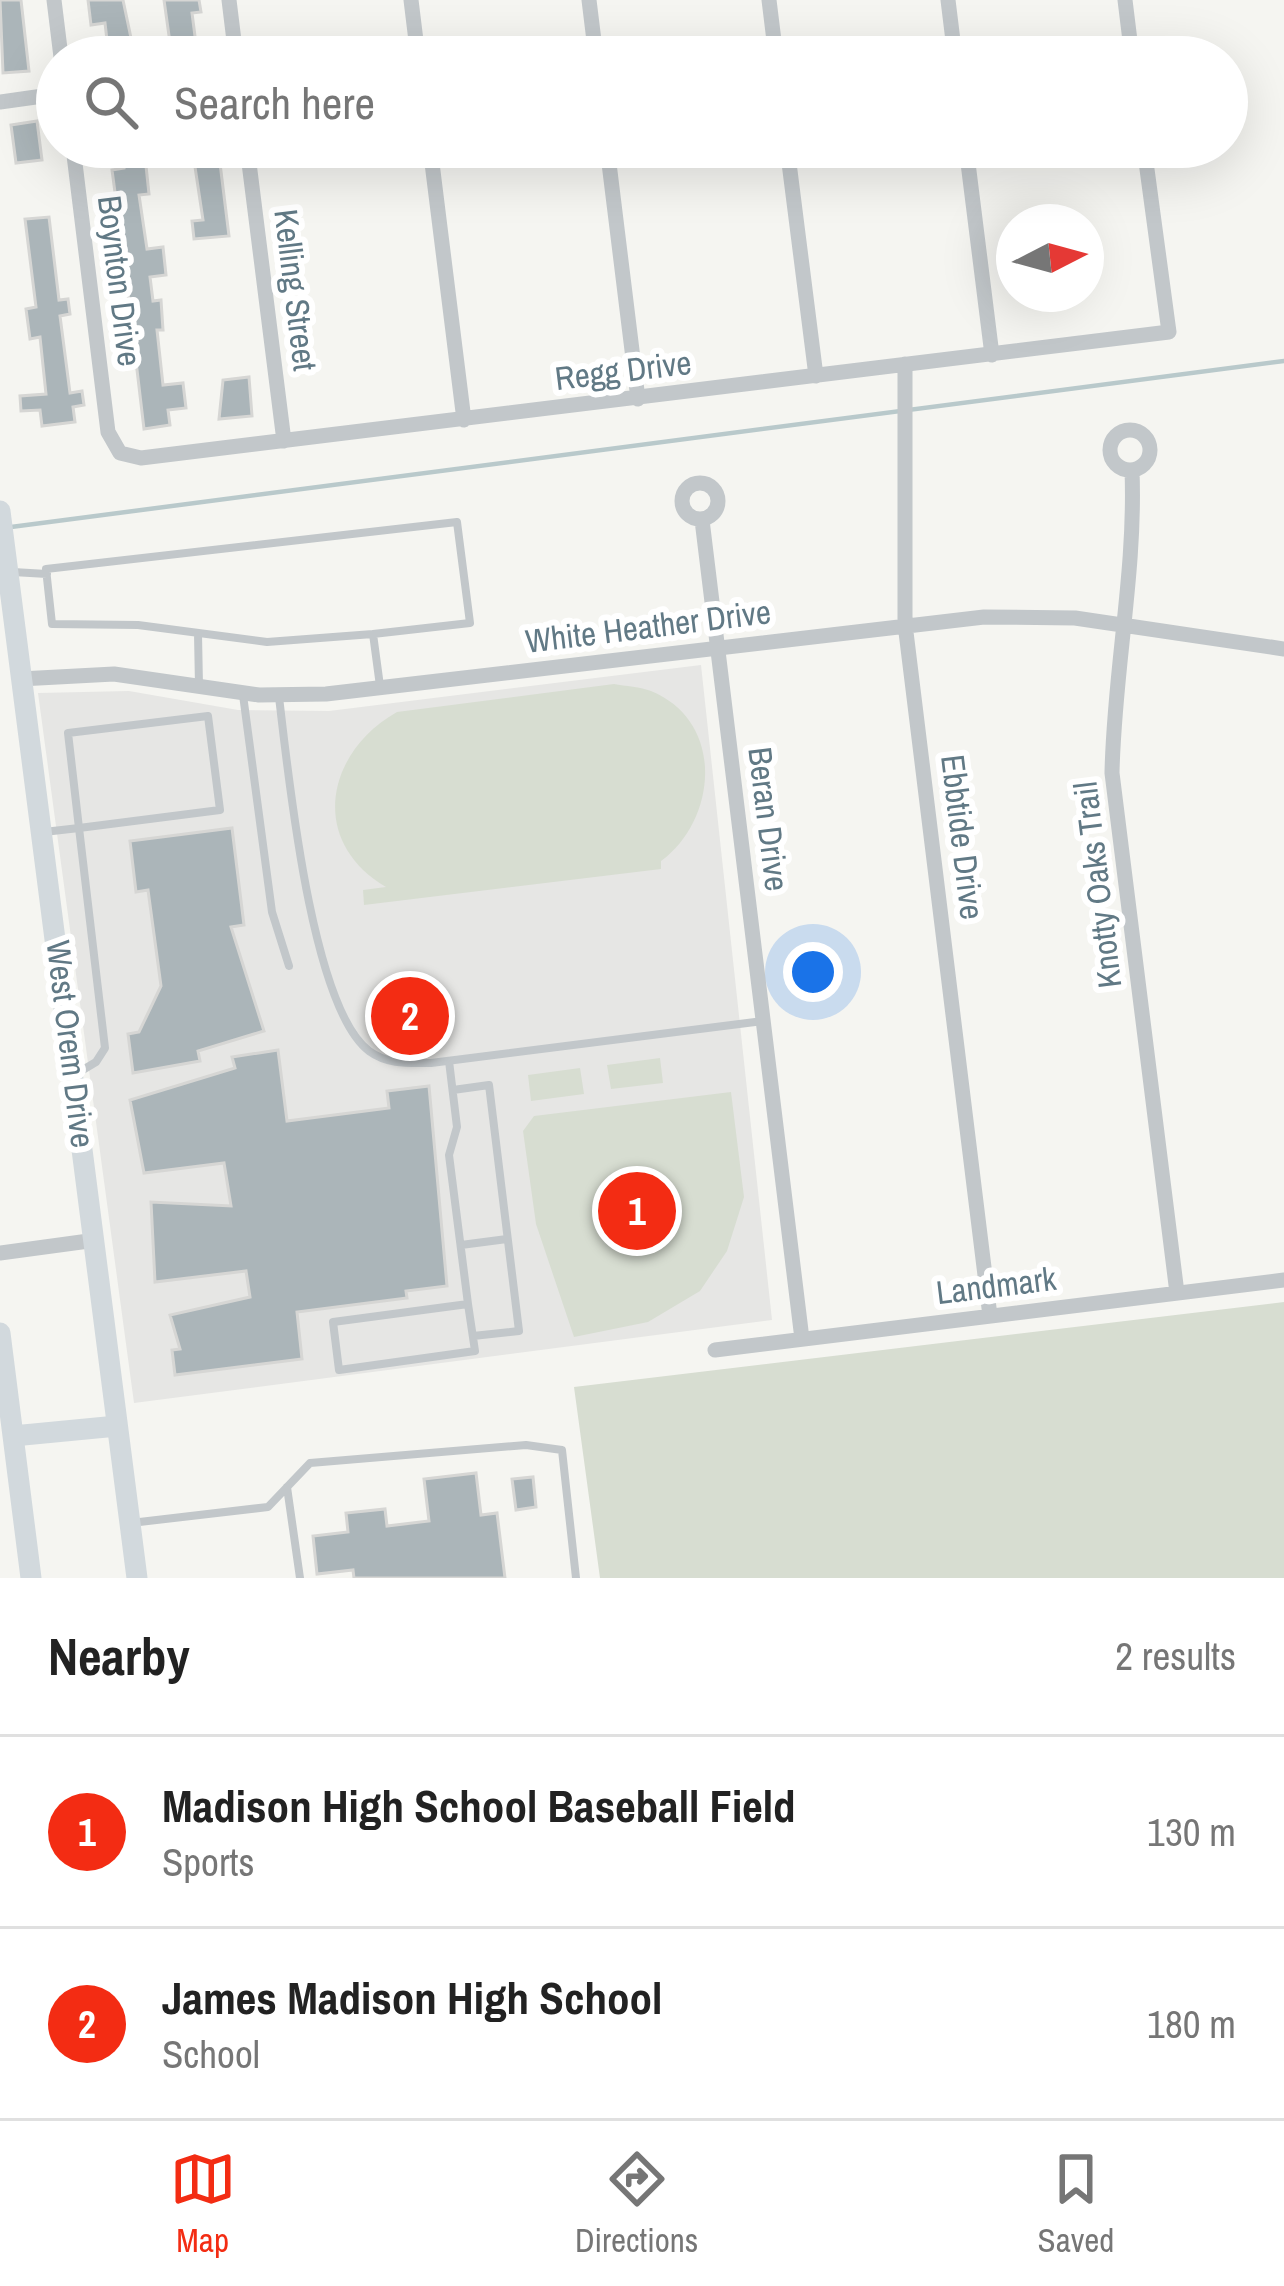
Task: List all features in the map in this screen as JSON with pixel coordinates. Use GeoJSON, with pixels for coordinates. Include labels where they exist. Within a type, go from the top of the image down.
{"type":"FeatureCollection","features":[{"type":"Feature","properties":{"kind":"main road","name":"West Orem Drive"},"geometry":{"type":"LineString","coordinates":[[0,511],[137,1578]]}},
{"type":"Feature","properties":{"kind":"main road"},"geometry":{"type":"LineString","coordinates":[[0,1334],[31,1578]]}},
{"type":"Feature","properties":{"kind":"main road"},"geometry":{"type":"LineString","coordinates":[[13,1436],[117,1426]]}},
{"type":"Feature","properties":{"kind":"street"},"geometry":{"type":"LineString","coordinates":[[54,0],[58,36]]}},
{"type":"Feature","properties":{"kind":"street"},"geometry":{"type":"LineString","coordinates":[[229,0],[233,36]]}},
{"type":"Feature","properties":{"kind":"street"},"geometry":{"type":"LineString","coordinates":[[411,0],[415,36]]}},
{"type":"Feature","properties":{"kind":"street"},"geometry":{"type":"LineString","coordinates":[[589,0],[593,36]]}},
{"type":"Feature","properties":{"kind":"street"},"geometry":{"type":"LineString","coordinates":[[769,0],[773,36]]}},
{"type":"Feature","properties":{"kind":"street"},"geometry":{"type":"LineString","coordinates":[[948,0],[952,36]]}},
{"type":"Feature","properties":{"kind":"street"},"geometry":{"type":"LineString","coordinates":[[1125,0],[1129,36]]}},
{"type":"Feature","properties":{"kind":"street"},"geometry":{"type":"LineString","coordinates":[[0,102],[36,97]]}},
{"type":"Feature","properties":{"kind":"street","name":"Boynton Drive"},"geometry":{"type":"LineString","coordinates":[[76,168],[107,422]]}},
{"type":"Feature","properties":{"kind":"street","name":"Kelling Street"},"geometry":{"type":"LineString","coordinates":[[251,168],[284,441]]}},
{"type":"Feature","properties":{"kind":"street"},"geometry":{"type":"LineString","coordinates":[[433,168],[464,420]]}},
{"type":"Feature","properties":{"kind":"street"},"geometry":{"type":"LineString","coordinates":[[610,168],[638,399]]}},
{"type":"Feature","properties":{"kind":"street"},"geometry":{"type":"LineString","coordinates":[[790,168],[816,376]]}},
{"type":"Feature","properties":{"kind":"street"},"geometry":{"type":"LineString","coordinates":[[969,168],[992,355]]}},
{"type":"Feature","properties":{"kind":"street","name":"Regg Drive"},"geometry":{"type":"LineString","coordinates":[[107,422],[120,453],[140,458],[1168,332],[1147,168]]}},
{"type":"Feature","properties":{"kind":"street","name":"Ebbtide Drive"},"geometry":{"type":"LineString","coordinates":[[905,364],[905,624],[990,1316]]}},
{"type":"Feature","properties":{"kind":"street","name":"Knotty Oaks Trail"},"geometry":{"type":"LineString","coordinates":[[1132,470],[1134,521],[1114,694],[1112,773],[1177,1293]]}},
{"type":"Feature","properties":{"kind":"street","name":"Beran Drive"},"geometry":{"type":"LineString","coordinates":[[702,520],[802,1340]]}},
{"type":"Feature","properties":{"kind":"street","name":"White Heather Drive"},"geometry":{"type":"LineString","coordinates":[[20,679],[114,674],[279,697],[905,624],[1007,617],[1125,625],[1284,649]]}},
{"type":"Feature","properties":{"kind":"street"},"geometry":{"type":"LineString","coordinates":[[0,1252],[96,1240]]}},
{"type":"Feature","properties":{"kind":"street","name":"Landmark"},"geometry":{"type":"LineString","coordinates":[[715,1350],[1284,1280]]}},
{"type":"Feature","properties":{"kind":"lane"},"geometry":{"type":"LineString","coordinates":[[457,522],[470,623],[285,642],[138,625],[52,624],[47,574],[46,569],[457,522]]}},
{"type":"Feature","properties":{"kind":"lane"},"geometry":{"type":"LineString","coordinates":[[6,566],[47,574]]}},
{"type":"Feature","properties":{"kind":"lane"},"geometry":{"type":"LineString","coordinates":[[44,832],[220,810],[198,634]]}},
{"type":"Feature","properties":{"kind":"lane"},"geometry":{"type":"LineString","coordinates":[[373,634],[380,688]]}},
{"type":"Feature","properties":{"kind":"lane"},"geometry":{"type":"LineString","coordinates":[[243,693],[272,912],[290,966]]}},
{"type":"Feature","properties":{"kind":"lane"},"geometry":{"type":"LineString","coordinates":[[279,697],[303,885],[347,1024],[368,1050],[396,1064],[449,1061],[764,1021]]}},
{"type":"Feature","properties":{"kind":"lane"},"geometry":{"type":"LineString","coordinates":[[75,1075],[96,1062],[105,1048],[68,733],[208,716]]}},
{"type":"Feature","properties":{"kind":"lane"},"geometry":{"type":"LineString","coordinates":[[449,1061],[457,1127],[449,1155],[475,1351],[338,1370],[333,1322],[468,1304]]}},
{"type":"Feature","properties":{"kind":"lane"},"geometry":{"type":"LineString","coordinates":[[453,1090],[489,1084],[519,1331],[472,1336]]}},
{"type":"Feature","properties":{"kind":"lane"},"geometry":{"type":"LineString","coordinates":[[461,1245],[508,1239]]}},
{"type":"Feature","properties":{"kind":"lane"},"geometry":{"type":"LineString","coordinates":[[130,1523],[268,1507],[310,1462],[526,1445],[562,1450],[576,1578]]}},
{"type":"Feature","properties":{"kind":"lane"},"geometry":{"type":"LineString","coordinates":[[287,1485],[300,1578]]}},
{"type":"Feature","properties":{"kind":"shaded area"},"geometry":{"type":"Polygon","coordinates":[[[701,665],[772,1320],[134,1403],[38,693],[129,691],[238,710],[329,711],[701,665]]]}},
{"type":"Feature","properties":{"kind":"shaded area"},"geometry":{"type":"Polygon","coordinates":[[[614,684],[651,691],[675,706],[692,725],[702,748],[705,772],[694,822],[661,861],[661,869],[364,905],[363,890],[386,887],[361,868],[345,846],[336,822],[336,797],[354,750],[373,729],[397,712],[614,684]]]}},
{"type":"Feature","properties":{"kind":"shaded area"},"geometry":{"type":"Polygon","coordinates":[[[660,1058],[663,1083],[611,1089],[607,1065],[660,1058]]]}},
{"type":"Feature","properties":{"kind":"shaded area"},"geometry":{"type":"Polygon","coordinates":[[[580,1068],[584,1094],[531,1101],[528,1075],[580,1068]]]}},
{"type":"Feature","properties":{"kind":"shaded area"},"geometry":{"type":"Polygon","coordinates":[[[731,1092],[744,1197],[727,1251],[700,1291],[648,1322],[574,1337],[536,1224],[523,1131],[534,1116],[731,1092]]]}},
{"type":"Feature","properties":{"kind":"shaded area"},"geometry":{"type":"Polygon","coordinates":[[[1284,1302],[1284,1578],[600,1578],[574,1387],[1284,1302]]]}},
{"type":"Feature","properties":{"kind":"building"},"geometry":{"type":"Polygon","coordinates":[[[0,0],[21,0],[29,71],[3,73],[0,0]]]}},
{"type":"Feature","properties":{"kind":"building"},"geometry":{"type":"Polygon","coordinates":[[[88,0],[123,0],[131,36],[107,36],[105,23],[91,25],[88,0]]]}},
{"type":"Feature","properties":{"kind":"building"},"geometry":{"type":"Polygon","coordinates":[[[164,0],[199,0],[201,12],[192,13],[195,36],[169,36],[164,0]]]}},
{"type":"Feature","properties":{"kind":"building"},"geometry":{"type":"Polygon","coordinates":[[[36,121],[36,161],[16,163],[11,125],[36,121]]]}},
{"type":"Feature","properties":{"kind":"building"},"geometry":{"type":"Polygon","coordinates":[[[146,168],[149,194],[139,195],[147,249],[163,247],[166,275],[150,277],[153,301],[161,300],[163,330],[157,330],[163,385],[183,383],[186,408],[168,410],[170,425],[144,429],[125,268],[110,270],[108,254],[123,252],[112,170],[146,168]]]}},
{"type":"Feature","properties":{"kind":"building"},"geometry":{"type":"Polygon","coordinates":[[[195,168],[221,168],[229,236],[194,239],[192,221],[203,220],[195,168]]]}},
{"type":"Feature","properties":{"kind":"building"},"geometry":{"type":"Polygon","coordinates":[[[49,217],[59,300],[68,299],[70,314],[60,316],[70,393],[82,391],[84,405],[73,407],[75,422],[42,426],[40,410],[21,411],[20,396],[46,394],[40,337],[30,339],[26,309],[36,307],[25,219],[49,217]]]}},
{"type":"Feature","properties":{"kind":"building"},"geometry":{"type":"Polygon","coordinates":[[[249,377],[252,416],[219,419],[223,380],[249,377]]]}},
{"type":"Feature","properties":{"kind":"building"},"geometry":{"type":"Polygon","coordinates":[[[232,828],[244,925],[231,927],[264,1031],[198,1051],[200,1061],[133,1073],[128,1034],[139,1032],[161,986],[148,890],[136,892],[130,841],[232,828]]]}},
{"type":"Feature","properties":{"kind":"building"},"geometry":{"type":"Polygon","coordinates":[[[278,1050],[287,1121],[389,1108],[387,1091],[429,1086],[447,1286],[406,1291],[407,1298],[297,1312],[302,1359],[175,1375],[172,1350],[180,1349],[170,1315],[250,1297],[246,1271],[155,1282],[151,1202],[231,1206],[224,1163],[144,1173],[130,1100],[235,1068],[232,1057],[278,1050]]]}},
{"type":"Feature","properties":{"kind":"building"},"geometry":{"type":"Polygon","coordinates":[[[476,1473],[481,1515],[497,1513],[505,1578],[354,1578],[353,1570],[317,1574],[313,1536],[348,1532],[346,1513],[385,1509],[387,1526],[429,1521],[424,1479],[476,1473]]]}},
{"type":"Feature","properties":{"kind":"building"},"geometry":{"type":"Polygon","coordinates":[[[533,1477],[536,1507],[516,1510],[512,1479],[533,1477]]]}},
{"type":"Feature","properties":{"kind":"waterway"},"geometry":{"type":"LineString","coordinates":[[11,527],[1284,361]]}},
{"type":"Feature","properties":{"kind":"place","name":"James Madison High School"},"geometry":{"type":"Point","coordinates":[410,1016]}},
{"type":"Feature","properties":{"kind":"place","name":"Madison High School Baseball Field"},"geometry":{"type":"Point","coordinates":[637,1211]}}]}
